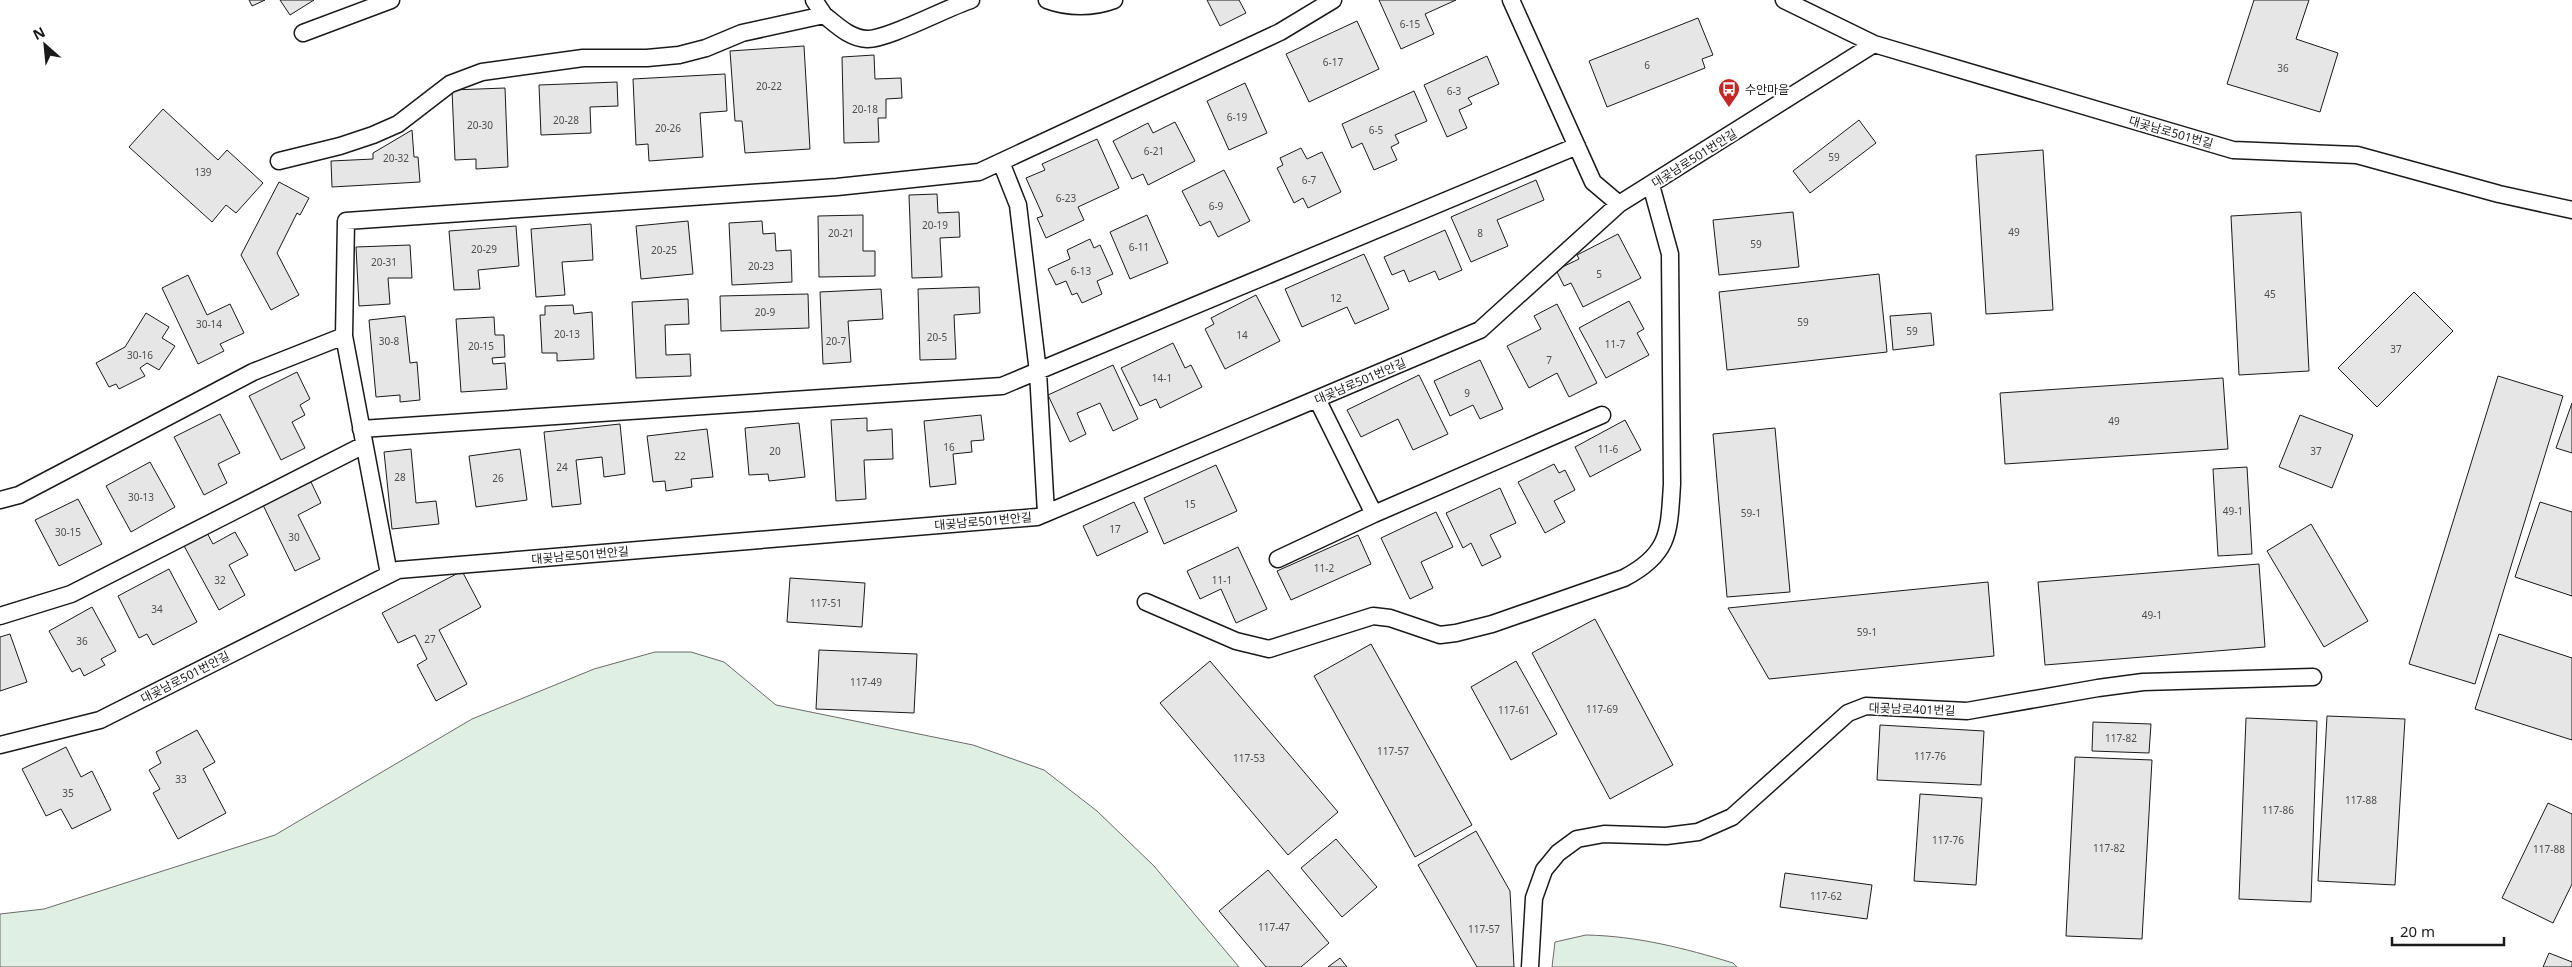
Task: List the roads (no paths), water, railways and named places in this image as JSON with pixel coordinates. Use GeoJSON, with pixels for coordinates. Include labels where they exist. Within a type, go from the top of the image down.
{"type":"FeatureCollection","features":[{"type":"Feature","properties":{"kind":"lane"},"geometry":{"type":"LineString","coordinates":[[303,33],[391,0]]}},
{"type":"Feature","properties":{"kind":"lane"},"geometry":{"type":"LineString","coordinates":[[814,0],[824,15],[846,32],[868,39],[892,32],[971,0]]}},
{"type":"Feature","properties":{"kind":"lane"},"geometry":{"type":"LineString","coordinates":[[1046,0],[1076,6],[1094,6],[1114,0]]}},
{"type":"Feature","properties":{"kind":"lane"},"geometry":{"type":"LineString","coordinates":[[390,574],[344,336],[346,221],[837,187],[979,172],[1280,32],[1333,0]]}},
{"type":"Feature","properties":{"kind":"lane"},"geometry":{"type":"LineString","coordinates":[[1511,0],[1593,182],[1619,204]]}},
{"type":"Feature","properties":{"kind":"lane","name":"대곶남로501번길"},"geometry":{"type":"LineString","coordinates":[[1784,0],[1874,44],[2233,150],[2358,155],[2499,194],[2572,210]]}},
{"type":"Feature","properties":{"kind":"lane"},"geometry":{"type":"LineString","coordinates":[[279,161],[340,146],[373,135],[398,124],[450,84],[482,72],[583,58],[647,58],[679,55],[706,48],[742,33],[824,15]]}},
{"type":"Feature","properties":{"kind":"lane","name":"대곶남로501번안길"},"geometry":{"type":"LineString","coordinates":[[0,745],[100,720],[398,570],[1037,517],[1046,514],[1480,330],[1619,204],[1874,44]]}},
{"type":"Feature","properties":{"kind":"lane"},"geometry":{"type":"LineString","coordinates":[[361,429],[1002,386],[1577,146]]}},
{"type":"Feature","properties":{"kind":"lane"},"geometry":{"type":"LineString","coordinates":[[1001,162],[1018,205],[1038,372],[1046,514]]}},
{"type":"Feature","properties":{"kind":"lane"},"geometry":{"type":"LineString","coordinates":[[1146,602],[1236,641],[1269,648],[1372,616],[1390,618],[1440,635],[1456,633],[1492,624],[1624,578],[1642,568],[1663,546],[1669,522],[1672,484],[1670,254],[1651,185]]}},
{"type":"Feature","properties":{"kind":"lane"},"geometry":{"type":"LineString","coordinates":[[0,500],[19,495],[253,372],[344,336]]}},
{"type":"Feature","properties":{"kind":"lane"},"geometry":{"type":"LineString","coordinates":[[1317,399],[1374,514]]}},
{"type":"Feature","properties":{"kind":"lane"},"geometry":{"type":"LineString","coordinates":[[1278,559],[1374,514],[1602,415]]}},
{"type":"Feature","properties":{"kind":"lane"},"geometry":{"type":"LineString","coordinates":[[0,616],[71,594],[364,445]]}},
{"type":"Feature","properties":{"kind":"lane","name":"대곶남로401번길"},"geometry":{"type":"LineString","coordinates":[[1530,967],[1534,898],[1544,870],[1558,853],[1578,839],[1604,834],[1666,836],[1698,832],[1732,817],[1848,714],[1866,706],[1967,711],[2143,682],[2314,676]]}},
{"type":"Feature","properties":{"kind":"place","name":"수안마을"},"geometry":{"type":"Point","coordinates":[1729,108]}}]}
